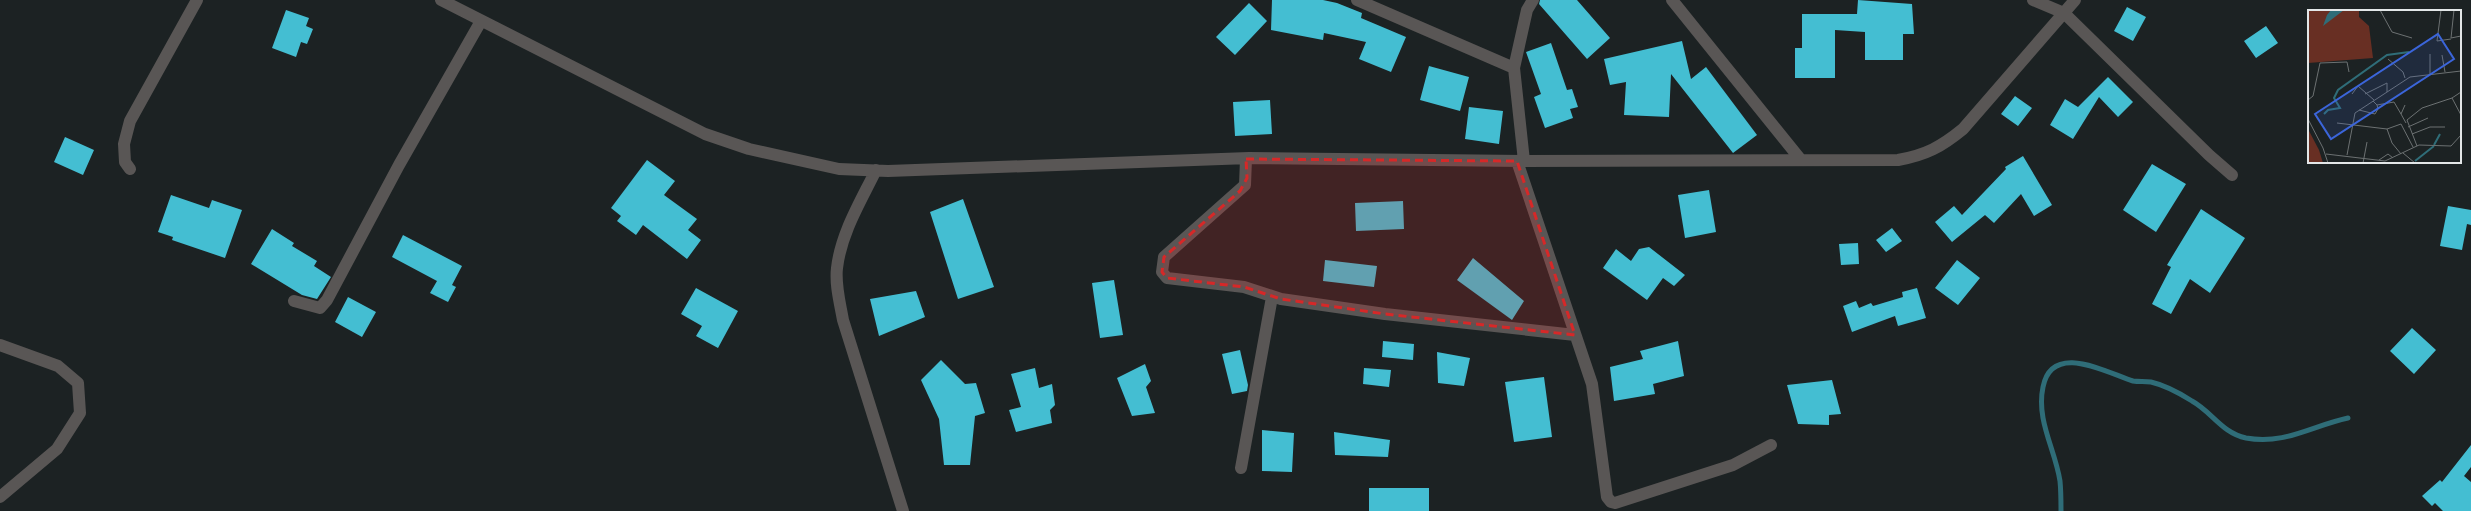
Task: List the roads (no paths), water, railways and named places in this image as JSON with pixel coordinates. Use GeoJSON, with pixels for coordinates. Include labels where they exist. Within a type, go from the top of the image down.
{"type":"FeatureCollection","features":[{"type":"Feature","properties":{"kind":"street"},"geometry":{"type":"LineString","coordinates":[[130,169],[125,162],[124,144],[130,121],[197,0]]}},
{"type":"Feature","properties":{"kind":"street"},"geometry":{"type":"LineString","coordinates":[[441,0],[705,134],[749,149],[795,160],[839,169],[876,170],[1246,159],[1521,161],[1898,160],[1921,156],[1945,144],[1963,129],[2075,0]]}},
{"type":"Feature","properties":{"kind":"street"},"geometry":{"type":"LineString","coordinates":[[1356,0],[1514,68]]}},
{"type":"Feature","properties":{"kind":"street"},"geometry":{"type":"LineString","coordinates":[[1533,0],[1527,10],[1514,68],[1521,161],[1575,335],[1592,384],[1607,497],[1611,502],[1615,503],[1719,470],[1771,444]]}},
{"type":"Feature","properties":{"kind":"street"},"geometry":{"type":"LineString","coordinates":[[1672,0],[1801,160]]}},
{"type":"Feature","properties":{"kind":"street"},"geometry":{"type":"LineString","coordinates":[[2033,0],[2064,13],[2209,155],[2232,175]]}},
{"type":"Feature","properties":{"kind":"street"},"geometry":{"type":"LineString","coordinates":[[294,301],[320,308],[327,300],[396,172],[481,21]]}},
{"type":"Feature","properties":{"kind":"street"},"geometry":{"type":"LineString","coordinates":[[1246,159],[1245,185],[1164,257],[1162,272],[1167,278],[1244,287],[1272,297],[1385,314],[1575,335]]}},
{"type":"Feature","properties":{"kind":"street"},"geometry":{"type":"LineString","coordinates":[[876,170],[841,244],[836,269],[838,294],[843,320],[903,511]]}},
{"type":"Feature","properties":{"kind":"street"},"geometry":{"type":"LineString","coordinates":[[1242,468],[1272,297]]}},
{"type":"Feature","properties":{"kind":"street"},"geometry":{"type":"LineString","coordinates":[[0,345],[58,366],[78,383],[80,413],[57,449],[0,497]]}},
{"type":"Feature","properties":{"kind":"waterway"},"geometry":{"type":"LineString","coordinates":[[2061,511],[2061,492],[2058,469],[2047,434],[2042,411],[2043,387],[2048,373],[2057,366],[2069,363],[2082,364],[2095,367],[2133,381],[2151,382],[2161,385],[2188,398],[2206,411],[2230,432],[2246,438],[2273,439],[2286,437],[2348,418]]}}]}
